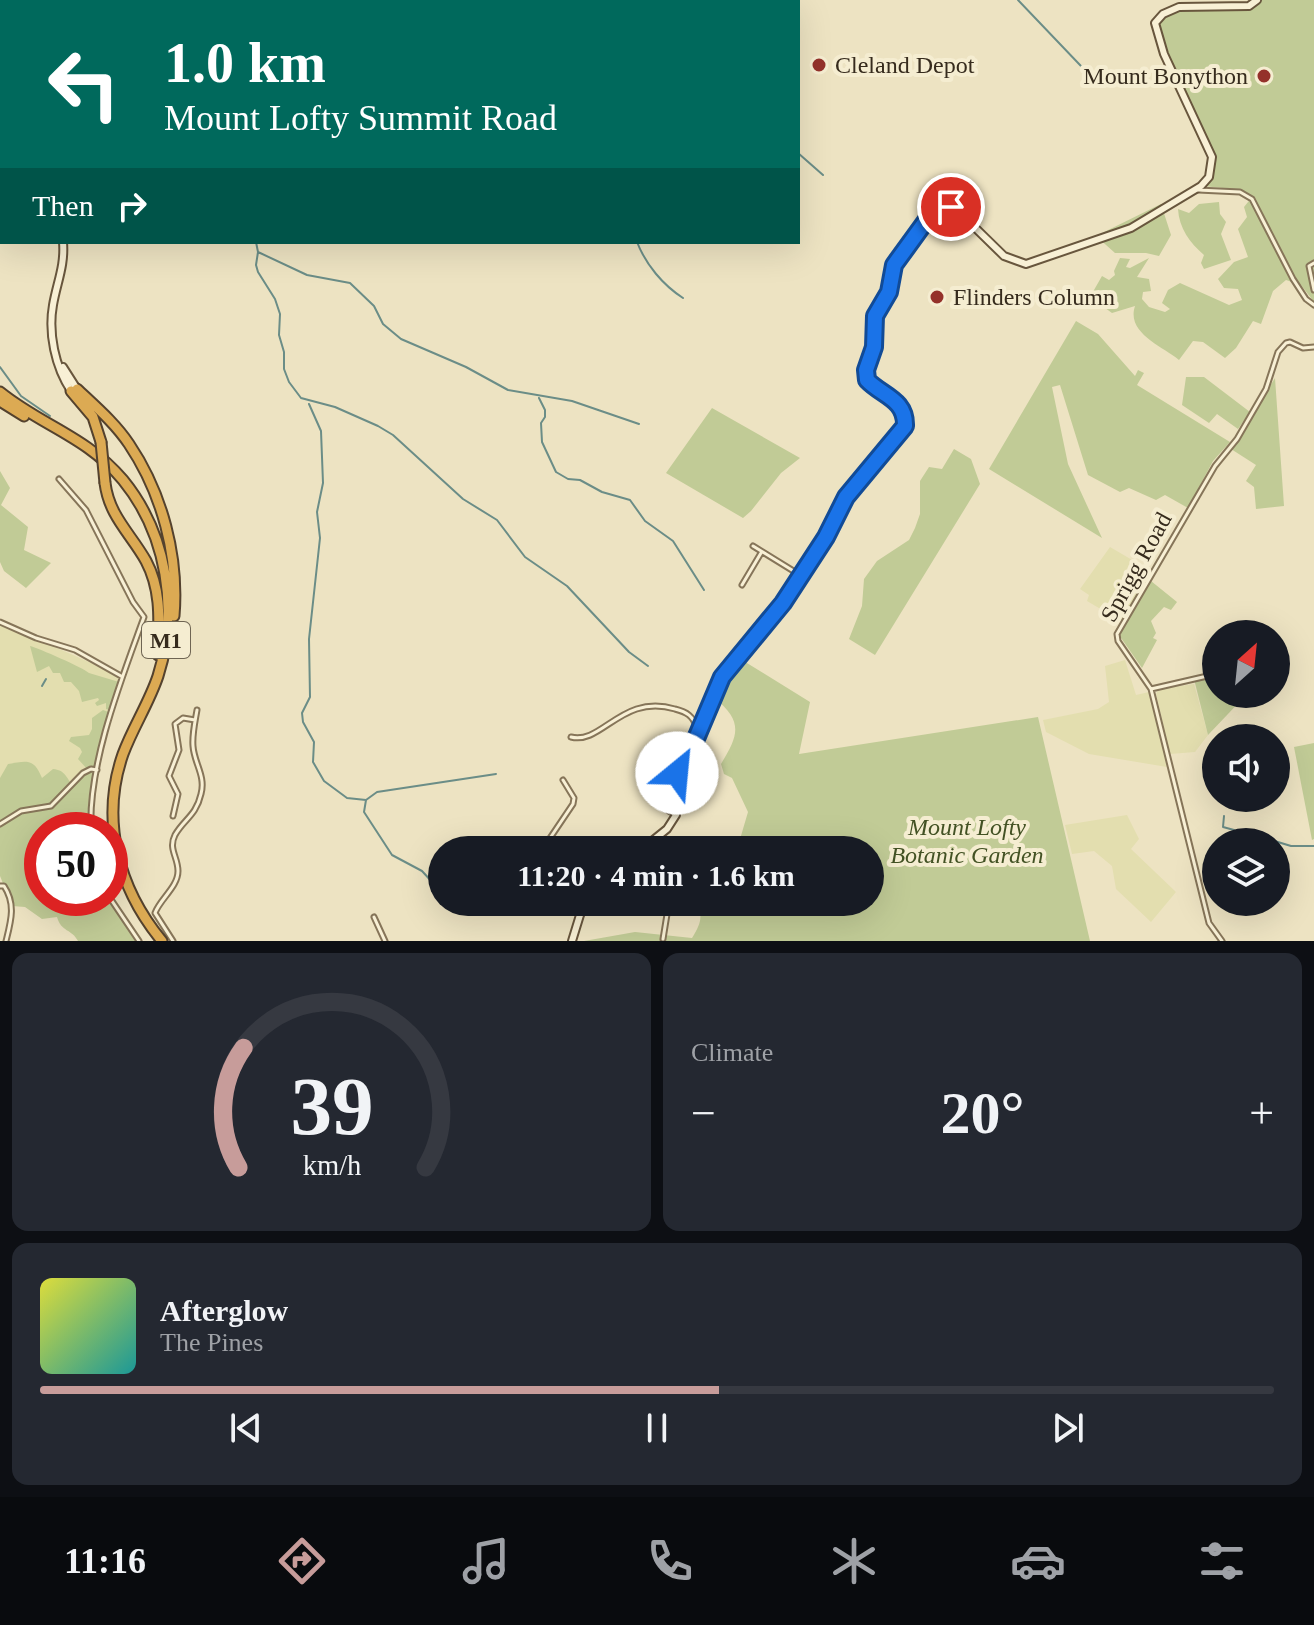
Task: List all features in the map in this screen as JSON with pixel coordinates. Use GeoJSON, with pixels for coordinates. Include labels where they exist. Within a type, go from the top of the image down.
{"type":"FeatureCollection","features":[{"type":"Feature","properties":{"kind":"highway","name":"M1"},"geometry":{"type":"LineString","coordinates":[[74,390],[99,429],[105,483],[115,518],[139,550],[154,581],[159,611],[158,655]]}},
{"type":"Feature","properties":{"kind":"highway"},"geometry":{"type":"LineString","coordinates":[[74,390],[108,418],[135,454],[164,518],[171,546],[175,598],[169,647],[151,701],[129,739]]}},
{"type":"Feature","properties":{"kind":"highway","name":"M1"},"geometry":{"type":"LineString","coordinates":[[0,392],[71,434],[106,462],[133,495],[155,538],[167,586],[168,629],[154,686],[129,739],[113,796],[115,841],[126,884],[162,941]]}},
{"type":"Feature","properties":{"kind":"highway","name":"M1"},"geometry":{"type":"LineString","coordinates":[[0,401],[68,439],[91,456],[113,477],[130,500],[150,539],[161,581],[163,611],[158,655],[150,682],[113,765],[108,812]]}},
{"type":"Feature","properties":{"kind":"highway"},"geometry":{"type":"LineString","coordinates":[[128,903],[154,941]]}},
{"type":"Feature","properties":{"kind":"main road"},"geometry":{"type":"LineString","coordinates":[[658,836],[676,815],[677,773],[722,677],[780,607],[826,537],[846,497],[905,426],[905,417],[898,404],[870,384],[866,370],[874,347],[875,316],[889,292],[891,272],[931,214],[942,207],[957,210],[1004,256],[1026,264],[1131,228],[1201,186],[1209,177],[1212,157],[1164,54],[1155,23],[1163,14],[1179,7],[1249,6],[1257,0]]}},
{"type":"Feature","properties":{"kind":"main road"},"geometry":{"type":"LineString","coordinates":[[64,244],[65,268],[55,303],[54,332],[59,358],[74,390]]}},
{"type":"Feature","properties":{"kind":"main road"},"geometry":{"type":"LineString","coordinates":[[572,941],[581,916]]}},
{"type":"Feature","properties":{"kind":"street"},"geometry":{"type":"LineString","coordinates":[[1194,190],[1240,192],[1252,199],[1293,279],[1306,299],[1314,305]]}},
{"type":"Feature","properties":{"kind":"street"},"geometry":{"type":"LineString","coordinates":[[1314,263],[1309,266],[1314,290]]}},
{"type":"Feature","properties":{"kind":"street","name":"Sprigg Road"},"geometry":{"type":"LineString","coordinates":[[1222,941],[1209,923],[1151,689],[1118,641],[1117,634],[1215,466],[1237,439],[1266,389],[1282,346],[1290,342],[1303,348],[1314,347]]}},
{"type":"Feature","properties":{"kind":"street"},"geometry":{"type":"LineString","coordinates":[[59,479],[86,510],[122,584],[144,617],[121,676],[98,770],[93,812]]}},
{"type":"Feature","properties":{"kind":"street"},"geometry":{"type":"LineString","coordinates":[[753,546],[801,576]]}},
{"type":"Feature","properties":{"kind":"street"},"geometry":{"type":"LineString","coordinates":[[742,585],[761,553]]}},
{"type":"Feature","properties":{"kind":"street"},"geometry":{"type":"LineString","coordinates":[[0,622],[75,650],[121,676]]}},
{"type":"Feature","properties":{"kind":"street"},"geometry":{"type":"LineString","coordinates":[[1151,689],[1202,677]]}},
{"type":"Feature","properties":{"kind":"street"},"geometry":{"type":"LineString","coordinates":[[571,737],[585,737],[622,714],[648,706],[663,706],[689,714],[699,731]]}},
{"type":"Feature","properties":{"kind":"street"},"geometry":{"type":"LineString","coordinates":[[173,941],[155,913],[177,879],[178,871],[172,852],[174,837],[194,813],[201,795],[202,777],[193,747],[197,710]]}},
{"type":"Feature","properties":{"kind":"street"},"geometry":{"type":"LineString","coordinates":[[173,816],[178,794],[169,776],[179,750],[175,724],[183,718],[195,720]]}},
{"type":"Feature","properties":{"kind":"street"},"geometry":{"type":"LineString","coordinates":[[0,824],[21,811],[51,806],[83,773],[98,770]]}},
{"type":"Feature","properties":{"kind":"street"},"geometry":{"type":"LineString","coordinates":[[551,836],[573,804],[574,798],[563,780]]}},
{"type":"Feature","properties":{"kind":"street"},"geometry":{"type":"LineString","coordinates":[[663,808],[676,815]]}},
{"type":"Feature","properties":{"kind":"street"},"geometry":{"type":"LineString","coordinates":[[0,886],[4,886],[12,906],[6,941]]}},
{"type":"Feature","properties":{"kind":"street"},"geometry":{"type":"LineString","coordinates":[[122,916],[139,941]]}},
{"type":"Feature","properties":{"kind":"street"},"geometry":{"type":"LineString","coordinates":[[663,939],[667,916]]}},
{"type":"Feature","properties":{"kind":"street"},"geometry":{"type":"LineString","coordinates":[[374,917],[385,941]]}},
{"type":"Feature","properties":{"kind":"shaded area"},"geometry":{"type":"Polygon","coordinates":[[[1110,547],[1151,571],[1121,621],[1087,601],[1089,595],[1080,589],[1110,547]]]}},
{"type":"Feature","properties":{"kind":"shaded area"},"geometry":{"type":"Polygon","coordinates":[[[0,623],[121,676],[98,770],[86,771],[55,805],[24,812],[24,816],[0,824],[0,623]]]}},
{"type":"Feature","properties":{"kind":"shaded area"},"geometry":{"type":"Polygon","coordinates":[[[1125,660],[1136,695],[1149,692],[1167,767],[1089,754],[1046,732],[1043,720],[1098,709],[1109,702],[1105,666],[1125,660]]]}},
{"type":"Feature","properties":{"kind":"shaded area"},"geometry":{"type":"Polygon","coordinates":[[[1194,684],[1205,724],[1202,724],[1202,743],[1195,752],[1170,754],[1156,694],[1159,689],[1194,684]]]}},
{"type":"Feature","properties":{"kind":"shaded area"},"geometry":{"type":"Polygon","coordinates":[[[1127,815],[1139,839],[1131,849],[1176,892],[1151,922],[1116,889],[1112,866],[1094,851],[1072,854],[1065,825],[1127,815]]]}},
{"type":"Feature","properties":{"kind":"green space"},"geometry":{"type":"Polygon","coordinates":[[[1258,0],[1314,0],[1314,302],[1301,285],[1286,280],[1273,291],[1261,324],[1253,321],[1236,348],[1225,358],[1203,342],[1193,341],[1179,360],[1140,331],[1134,315],[1135,306],[1112,313],[1090,297],[1102,276],[1109,280],[1115,275],[1120,258],[1130,259],[1126,267],[1130,268],[1149,258],[1137,277],[1149,279],[1151,291],[1143,292],[1142,299],[1149,307],[1165,312],[1170,309],[1162,303],[1168,290],[1180,283],[1229,305],[1242,300],[1238,289],[1224,288],[1218,279],[1234,262],[1248,257],[1238,229],[1247,217],[1244,207],[1252,197],[1242,190],[1203,186],[1213,174],[1214,158],[1157,31],[1160,21],[1180,10],[1249,8],[1255,6],[1258,0]]]}},
{"type":"Feature","properties":{"kind":"green space"},"geometry":{"type":"Polygon","coordinates":[[[1219,202],[1220,214],[1226,222],[1221,234],[1231,260],[1204,269],[1201,263],[1204,255],[1186,235],[1178,209],[1189,213],[1199,204],[1219,202]]]}},
{"type":"Feature","properties":{"kind":"green space"},"geometry":{"type":"Polygon","coordinates":[[[1161,204],[1171,235],[1159,256],[1115,253],[1096,236],[1161,204]]]}},
{"type":"Feature","properties":{"kind":"green space"},"geometry":{"type":"Polygon","coordinates":[[[1076,321],[1098,334],[1135,376],[1138,370],[1144,373],[1137,385],[1230,442],[1213,461],[1188,508],[1165,495],[1156,500],[1129,488],[1120,492],[1088,475],[1060,385],[1052,387],[1068,464],[1102,538],[989,469],[1076,321]]]}},
{"type":"Feature","properties":{"kind":"green space"},"geometry":{"type":"Polygon","coordinates":[[[1186,377],[1204,377],[1250,412],[1238,429],[1217,414],[1209,423],[1182,405],[1186,377]]]}},
{"type":"Feature","properties":{"kind":"green space"},"geometry":{"type":"Polygon","coordinates":[[[1275,378],[1284,506],[1256,509],[1254,487],[1246,481],[1256,465],[1231,449],[1275,378]]]}},
{"type":"Feature","properties":{"kind":"green space"},"geometry":{"type":"Polygon","coordinates":[[[712,408],[800,458],[781,473],[743,518],[666,473],[712,408]]]}},
{"type":"Feature","properties":{"kind":"green space"},"geometry":{"type":"Polygon","coordinates":[[[954,449],[971,459],[980,484],[875,655],[849,639],[862,606],[864,579],[877,561],[909,540],[920,514],[920,481],[929,467],[942,469],[954,449]]]}},
{"type":"Feature","properties":{"kind":"green space"},"geometry":{"type":"Polygon","coordinates":[[[0,471],[10,488],[1,505],[28,527],[24,550],[51,563],[26,588],[4,571],[0,562],[0,471]]]}},
{"type":"Feature","properties":{"kind":"green space"},"geometry":{"type":"Polygon","coordinates":[[[1151,581],[1177,602],[1171,610],[1164,607],[1151,621],[1156,633],[1153,638],[1157,640],[1142,668],[1119,635],[1151,581]]]}},
{"type":"Feature","properties":{"kind":"green space"},"geometry":{"type":"Polygon","coordinates":[[[30,646],[89,673],[119,682],[109,710],[106,703],[97,706],[98,698],[82,702],[79,691],[71,682],[64,682],[60,673],[53,673],[49,666],[37,672],[30,646]]]}},
{"type":"Feature","properties":{"kind":"green space","name":"Mount Lofty Botanic Garden"},"geometry":{"type":"Polygon","coordinates":[[[742,660],[810,702],[799,754],[1038,717],[1090,941],[584,941],[635,932],[692,938],[700,916],[884,916],[884,836],[741,836],[748,812],[732,778],[724,774],[721,764],[732,744],[735,729],[730,714],[715,698],[742,660]]]}},
{"type":"Feature","properties":{"kind":"green space"},"geometry":{"type":"Polygon","coordinates":[[[1202,677],[1202,708],[1234,708],[1218,724],[1205,724],[1194,679],[1202,677]]]}},
{"type":"Feature","properties":{"kind":"green space"},"geometry":{"type":"Polygon","coordinates":[[[103,710],[111,713],[92,812],[24,812],[24,907],[12,906],[0,876],[0,778],[8,764],[29,762],[42,778],[53,769],[57,770],[65,774],[73,786],[88,770],[78,759],[82,752],[80,748],[69,741],[71,737],[89,735],[92,718],[103,710]]]}},
{"type":"Feature","properties":{"kind":"green space"},"geometry":{"type":"Polygon","coordinates":[[[1314,743],[1314,839],[1312,840],[1294,747],[1314,743]]]}},
{"type":"Feature","properties":{"kind":"green space"},"geometry":{"type":"Polygon","coordinates":[[[38,916],[122,916],[139,941],[78,941],[57,917],[42,919],[38,916]]]}},
{"type":"Feature","properties":{"kind":"waterway"},"geometry":{"type":"LineString","coordinates":[[1018,0],[1101,87]]}},
{"type":"Feature","properties":{"kind":"waterway"},"geometry":{"type":"LineString","coordinates":[[800,155],[823,175]]}},
{"type":"Feature","properties":{"kind":"waterway"},"geometry":{"type":"LineString","coordinates":[[256,244],[258,252],[307,275],[350,283],[374,306],[383,324],[401,339],[466,367],[508,390],[572,401],[639,424]]}},
{"type":"Feature","properties":{"kind":"waterway"},"geometry":{"type":"LineString","coordinates":[[638,244],[656,274],[683,298]]}},
{"type":"Feature","properties":{"kind":"waterway"},"geometry":{"type":"LineString","coordinates":[[258,252],[258,272],[275,299],[280,314],[279,335],[284,352],[284,369],[301,398],[335,407],[393,435],[463,499],[497,520],[525,557],[567,586],[629,652],[648,666]]}},
{"type":"Feature","properties":{"kind":"waterway"},"geometry":{"type":"LineString","coordinates":[[0,367],[21,396],[50,416]]}},
{"type":"Feature","properties":{"kind":"waterway"},"geometry":{"type":"LineString","coordinates":[[539,398],[545,410],[541,423],[542,442],[556,472],[602,492],[630,500],[645,521],[673,541],[704,590]]}},
{"type":"Feature","properties":{"kind":"waterway"},"geometry":{"type":"LineString","coordinates":[[309,404],[321,431],[323,483],[317,512],[320,538],[309,639],[310,697],[302,713],[303,722],[314,742],[313,762],[324,781],[347,798],[366,800],[377,792],[496,774]]}},
{"type":"Feature","properties":{"kind":"waterway"},"geometry":{"type":"LineString","coordinates":[[42,686],[46,679]]}},
{"type":"Feature","properties":{"kind":"waterway"},"geometry":{"type":"LineString","coordinates":[[366,800],[364,812],[392,855],[428,878]]}},
{"type":"Feature","properties":{"kind":"waterway"},"geometry":{"type":"LineString","coordinates":[[1224,816],[1223,827],[1234,830],[1238,837],[1251,838],[1255,835],[1291,846],[1314,846]]}},
{"type":"Feature","properties":{"kind":"place","name":"Cleland Depot"},"geometry":{"type":"Point","coordinates":[819,65]}},
{"type":"Feature","properties":{"kind":"place","name":"Mount Bonython"},"geometry":{"type":"Point","coordinates":[1264,76]}},
{"type":"Feature","properties":{"kind":"place","name":"Flinders Column"},"geometry":{"type":"Point","coordinates":[937,297]}},
{"type":"Feature","properties":{"kind":"route"},"geometry":{"type":"LineString","coordinates":[[677,773],[692,748],[718,683],[783,603],[826,537],[846,497],[905,426],[903,412],[893,398],[867,380],[866,370],[874,347],[875,316],[889,292],[894,265],[931,214],[942,207],[951,207]]}}]}
